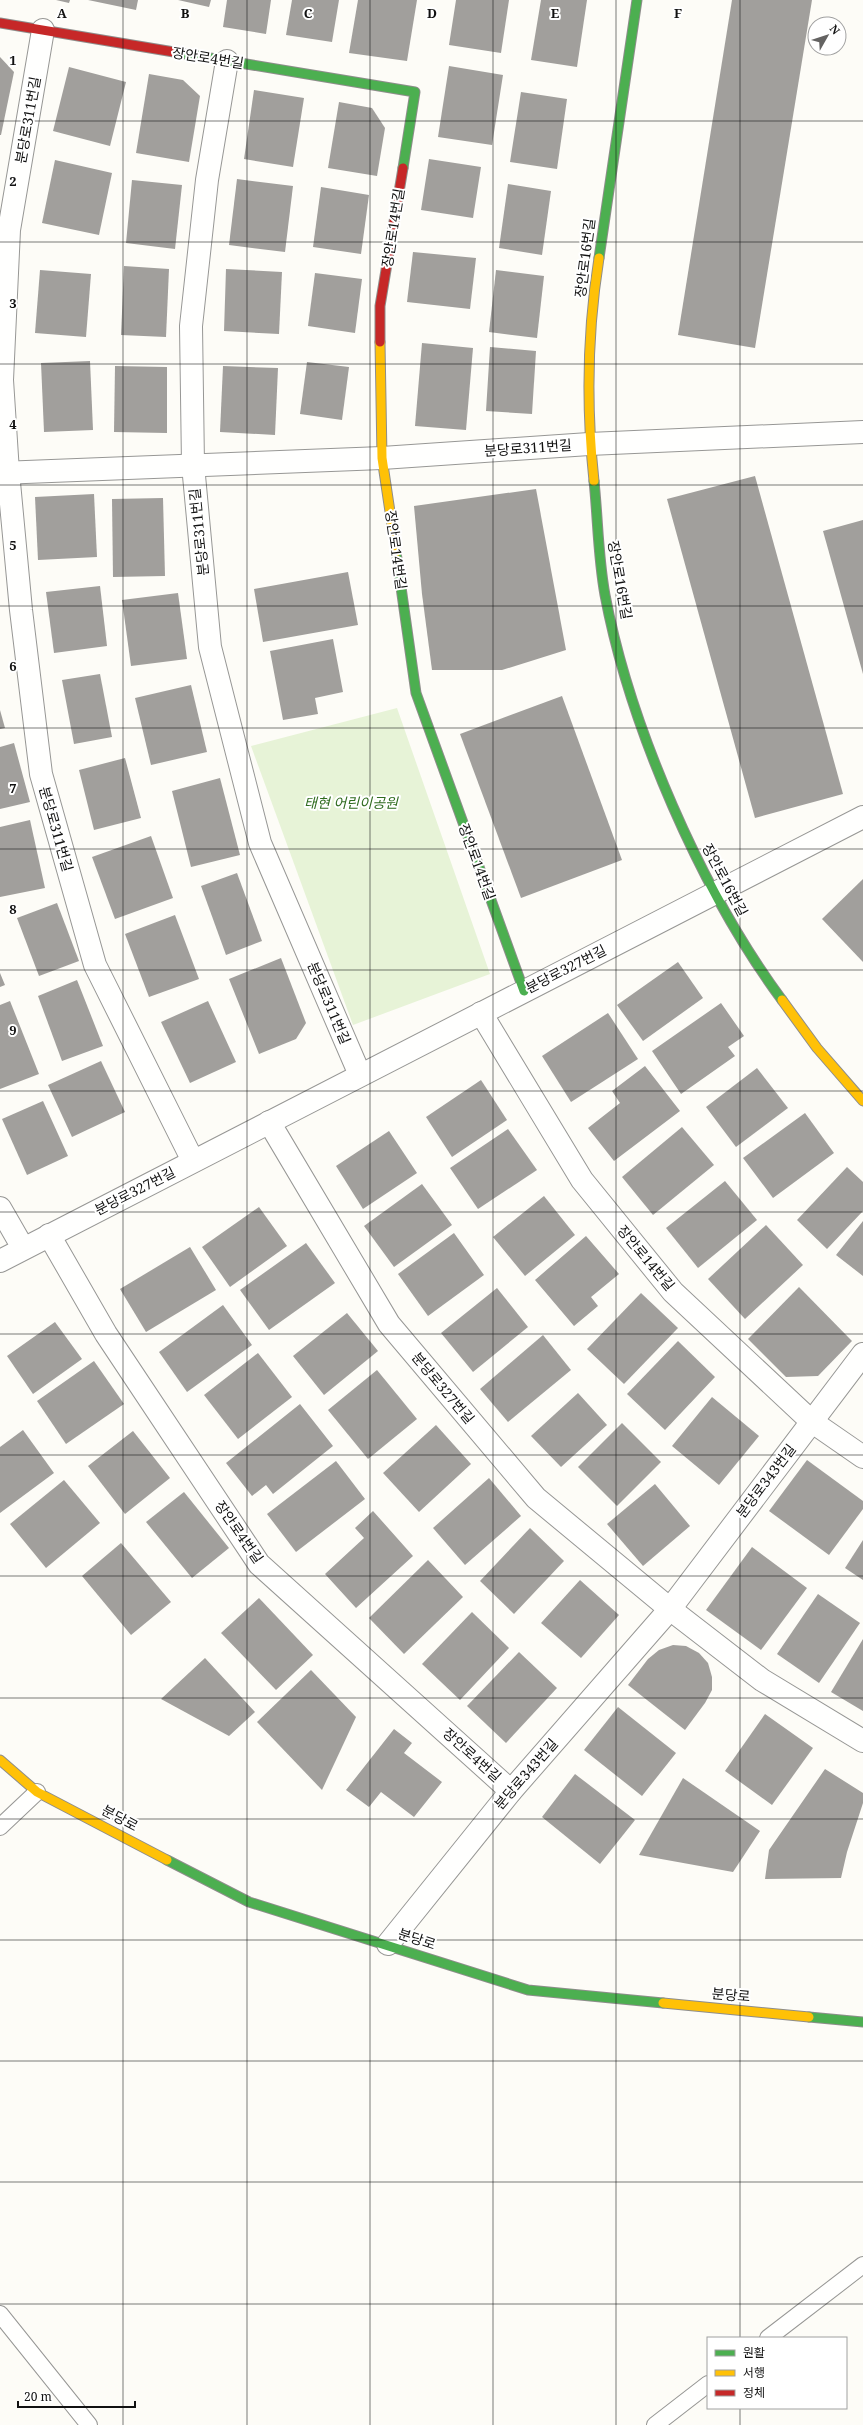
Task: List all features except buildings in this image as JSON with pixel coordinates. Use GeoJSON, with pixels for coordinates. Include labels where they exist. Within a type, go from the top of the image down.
{"type":"FeatureCollection","features":[{"type":"Feature","properties":{"kind":"street","name":"장안로16번길"},"geometry":{"type":"LineString","coordinates":[[637,0],[610,179],[588,354],[589,444],[600,561],[608,608],[625,669],[671,799],[694,854],[726,914],[779,995],[835,1071],[863,1101]]}},
{"type":"Feature","properties":{"kind":"street","name":"장안로4번길"},"geometry":{"type":"LineString","coordinates":[[0,23],[415,92]]}},
{"type":"Feature","properties":{"kind":"street","name":"분당로311번길"},"geometry":{"type":"LineString","coordinates":[[43,30],[9,230],[2,380],[4,473],[41,774],[95,965],[193,1161]]}},
{"type":"Feature","properties":{"kind":"street","name":"분당로311번길"},"geometry":{"type":"LineString","coordinates":[[227,61],[206,180],[191,326],[193,465],[210,647],[260,843],[360,1075]]}},
{"type":"Feature","properties":{"kind":"street","name":"장안로14번길"},"geometry":{"type":"LineString","coordinates":[[415,92],[380,306],[382,458],[416,693],[524,991]]}},
{"type":"Feature","properties":{"kind":"street","name":"분당로311번길"},"geometry":{"type":"LineString","coordinates":[[4,473],[382,458],[589,444],[863,432]]}},
{"type":"Feature","properties":{"kind":"street","name":"분당로327번길"},"geometry":{"type":"LineString","coordinates":[[0,1261],[863,817]]}},
{"type":"Feature","properties":{"kind":"street","name":"장안로14번길"},"geometry":{"type":"LineString","coordinates":[[481,1013],[582,1180],[673,1292],[811,1421],[863,1457]]}},
{"type":"Feature","properties":{"kind":"street","name":"분당로327번길"},"geometry":{"type":"LineString","coordinates":[[270,1122],[389,1324],[536,1498],[670,1609]]}},
{"type":"Feature","properties":{"kind":"street"},"geometry":{"type":"LineString","coordinates":[[0,1208],[23,1248]]}},
{"type":"Feature","properties":{"kind":"street","name":"장안로4번길"},"geometry":{"type":"LineString","coordinates":[[49,1235],[106,1334],[259,1564],[511,1791]]}},
{"type":"Feature","properties":{"kind":"street","name":"분당로343번길"},"geometry":{"type":"LineString","coordinates":[[388,1944],[511,1791],[670,1609],[863,1354]]}},
{"type":"Feature","properties":{"kind":"street"},"geometry":{"type":"LineString","coordinates":[[670,1609],[762,1680],[863,1741]]}},
{"type":"Feature","properties":{"kind":"street","name":"분당로"},"geometry":{"type":"LineString","coordinates":[[0,1760],[37,1792],[249,1902],[388,1944],[528,1990],[863,2022]]}},
{"type":"Feature","properties":{"kind":"lane"},"geometry":{"type":"LineString","coordinates":[[0,1827],[37,1792]]}},
{"type":"Feature","properties":{"kind":"lane"},"geometry":{"type":"LineString","coordinates":[[769,2337],[863,2265]]}},
{"type":"Feature","properties":{"kind":"lane"},"geometry":{"type":"LineString","coordinates":[[0,2314],[89,2425]]}},
{"type":"Feature","properties":{"kind":"lane"},"geometry":{"type":"LineString","coordinates":[[655,2425],[707,2385]]}},
{"type":"Feature","properties":{"kind":"green space","name":"태현 어린이공원"},"geometry":{"type":"Polygon","coordinates":[[[397,708],[490,974],[353,1025],[251,746],[397,708]]]}},
{"type":"Feature","properties":{"kind":"traffic: fast"},"geometry":{"type":"LineString","coordinates":[[599,258],[637,0]]}},
{"type":"Feature","properties":{"kind":"traffic: fast"},"geometry":{"type":"LineString","coordinates":[[174,52],[415,92],[403,168]]}},
{"type":"Feature","properties":{"kind":"traffic: fast"},"geometry":{"type":"LineString","coordinates":[[594,481],[599,552],[605,595],[617,646],[632,699],[651,753],[697,859],[724,910],[752,957],[782,1000]]}},
{"type":"Feature","properties":{"kind":"traffic: fast"},"geometry":{"type":"LineString","coordinates":[[396,552],[416,693],[524,991]]}},
{"type":"Feature","properties":{"kind":"traffic: fast"},"geometry":{"type":"LineString","coordinates":[[167,1860],[249,1902],[528,1990],[663,2003]]}},
{"type":"Feature","properties":{"kind":"traffic: fast"},"geometry":{"type":"LineString","coordinates":[[809,2017],[863,2022]]}},
{"type":"Feature","properties":{"kind":"traffic: slow"},"geometry":{"type":"LineString","coordinates":[[594,481],[591,453],[589,369],[592,314],[599,258]]}},
{"type":"Feature","properties":{"kind":"traffic: slow"},"geometry":{"type":"LineString","coordinates":[[380,342],[382,458],[396,552]]}},
{"type":"Feature","properties":{"kind":"traffic: slow"},"geometry":{"type":"LineString","coordinates":[[782,1000],[817,1048],[863,1101]]}},
{"type":"Feature","properties":{"kind":"traffic: slow"},"geometry":{"type":"LineString","coordinates":[[0,1760],[37,1792],[167,1860]]}},
{"type":"Feature","properties":{"kind":"traffic: slow"},"geometry":{"type":"LineString","coordinates":[[663,2003],[809,2017]]}},
{"type":"Feature","properties":{"kind":"traffic: jam"},"geometry":{"type":"LineString","coordinates":[[0,23],[174,52]]}},
{"type":"Feature","properties":{"kind":"traffic: jam"},"geometry":{"type":"LineString","coordinates":[[380,342],[380,306],[403,168]]}}]}
